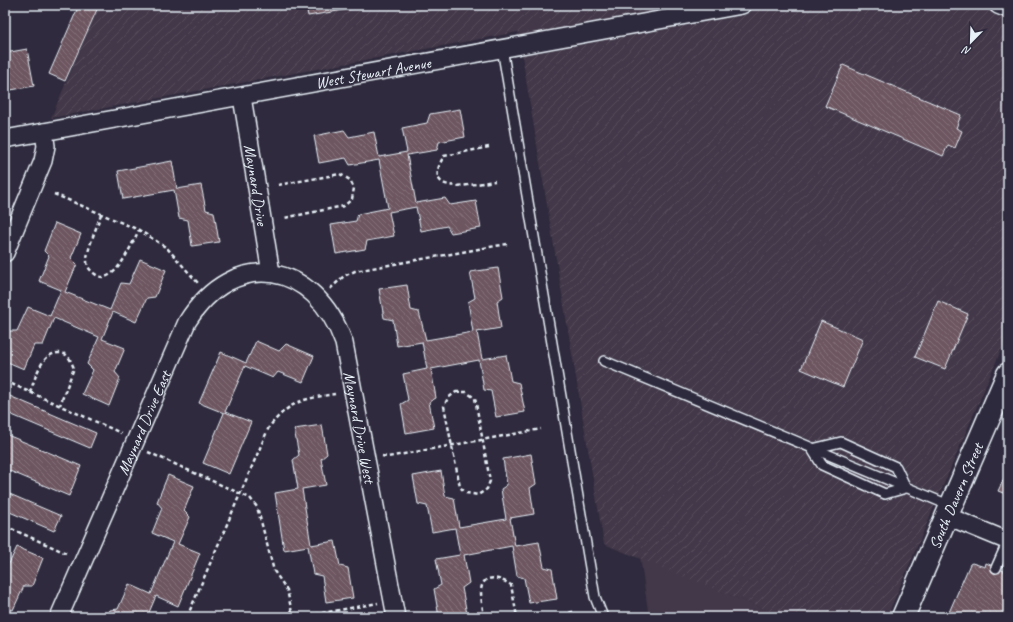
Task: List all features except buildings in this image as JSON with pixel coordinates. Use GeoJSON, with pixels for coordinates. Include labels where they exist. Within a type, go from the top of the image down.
{"type":"FeatureCollection","features":[{"type":"Feature","properties":{"kind":"street","name":"West Stewart Avenue"},"geometry":{"type":"LineString","coordinates":[[5,139],[742,5]]}},
{"type":"Feature","properties":{"kind":"street"},"geometry":{"type":"LineString","coordinates":[[998,5],[1008,9]]}},
{"type":"Feature","properties":{"kind":"street","name":"Maynard Drive"},"geometry":{"type":"LineString","coordinates":[[242,97],[271,273]]}},
{"type":"Feature","properties":{"kind":"street"},"geometry":{"type":"LineString","coordinates":[[5,253],[42,161],[46,146],[44,132]]}},
{"type":"Feature","properties":{"kind":"street","name":"Maynard Drive West"},"geometry":{"type":"LineString","coordinates":[[271,273],[290,278],[304,285],[321,300],[338,326],[344,343],[396,617]]}},
{"type":"Feature","properties":{"kind":"street","name":"Maynard Drive East"},"geometry":{"type":"LineString","coordinates":[[59,617],[187,322],[208,294],[221,285],[237,278],[271,273]]}},
{"type":"Feature","properties":{"kind":"street","name":"South Davern Street"},"geometry":{"type":"LineString","coordinates":[[903,617],[1008,374]]}},
{"type":"Feature","properties":{"kind":"street"},"geometry":{"type":"LineString","coordinates":[[949,511],[1008,541]]}},
{"type":"Feature","properties":{"kind":"lane"},"geometry":{"type":"LineString","coordinates":[[502,48],[595,597],[603,617]]}},
{"type":"Feature","properties":{"kind":"lane"},"geometry":{"type":"LineString","coordinates":[[604,362],[906,488],[949,511]]}},
{"type":"Feature","properties":{"kind":"lane"},"geometry":{"type":"LineString","coordinates":[[812,449],[842,442],[896,467],[906,488]]}},
{"type":"Feature","properties":{"kind":"lane"},"geometry":{"type":"LineString","coordinates":[[812,449],[822,466],[885,494],[906,488]]}},
{"type":"Feature","properties":{"kind":"lane"},"geometry":{"type":"LineString","coordinates":[[996,568],[1008,541]]}},
{"type":"Feature","properties":{"kind":"path"},"geometry":{"type":"LineString","coordinates":[[489,147],[444,156],[438,167],[438,176],[444,184],[452,187],[495,181]]}},
{"type":"Feature","properties":{"kind":"path"},"geometry":{"type":"LineString","coordinates":[[278,185],[340,174],[350,180],[354,188],[352,199],[344,206],[284,218]]}},
{"type":"Feature","properties":{"kind":"path"},"geometry":{"type":"LineString","coordinates":[[54,194],[139,230],[167,248],[196,280]]}},
{"type":"Feature","properties":{"kind":"path"},"geometry":{"type":"LineString","coordinates":[[101,214],[87,260],[89,269],[97,276],[108,276],[116,272],[139,230]]}},
{"type":"Feature","properties":{"kind":"path"},"geometry":{"type":"LineString","coordinates":[[321,300],[335,283],[344,276],[355,271],[507,244]]}},
{"type":"Feature","properties":{"kind":"path"},"geometry":{"type":"LineString","coordinates":[[30,392],[45,358],[53,353],[63,353],[70,359],[74,368],[60,405]]}},
{"type":"Feature","properties":{"kind":"path"},"geometry":{"type":"LineString","coordinates":[[5,381],[118,431]]}},
{"type":"Feature","properties":{"kind":"path"},"geometry":{"type":"LineString","coordinates":[[456,392],[466,392],[475,398],[484,440],[490,481],[488,489],[478,495],[466,493],[460,487],[444,406],[448,398],[456,392]]}},
{"type":"Feature","properties":{"kind":"path"},"geometry":{"type":"LineString","coordinates":[[187,617],[269,426],[282,411],[302,399],[335,394]]}},
{"type":"Feature","properties":{"kind":"path"},"geometry":{"type":"LineString","coordinates":[[388,457],[541,429]]}},
{"type":"Feature","properties":{"kind":"path"},"geometry":{"type":"LineString","coordinates":[[152,455],[250,498],[256,507],[274,571],[287,590],[293,617]]}},
{"type":"Feature","properties":{"kind":"path"},"geometry":{"type":"LineString","coordinates":[[5,533],[6,526],[66,553]]}},
{"type":"Feature","properties":{"kind":"path"},"geometry":{"type":"LineString","coordinates":[[484,617],[481,589],[485,581],[492,578],[502,579],[511,585],[516,617]]}},
{"type":"Feature","properties":{"kind":"path"},"geometry":{"type":"LineString","coordinates":[[301,617],[374,604],[392,597]]}},
{"type":"Feature","properties":{"kind":"path"},"geometry":{"type":"LineString","coordinates":[[556,617],[575,610]]}},
{"type":"Feature","properties":{"kind":"shaded area"},"geometry":{"type":"Polygon","coordinates":[[[99,5],[1008,5],[1008,334],[887,617],[783,617],[604,544],[518,32],[51,118],[99,5]]]}},
{"type":"Feature","properties":{"kind":"shaded area"},"geometry":{"type":"Polygon","coordinates":[[[640,557],[783,617],[649,617],[640,557]]]}}]}
